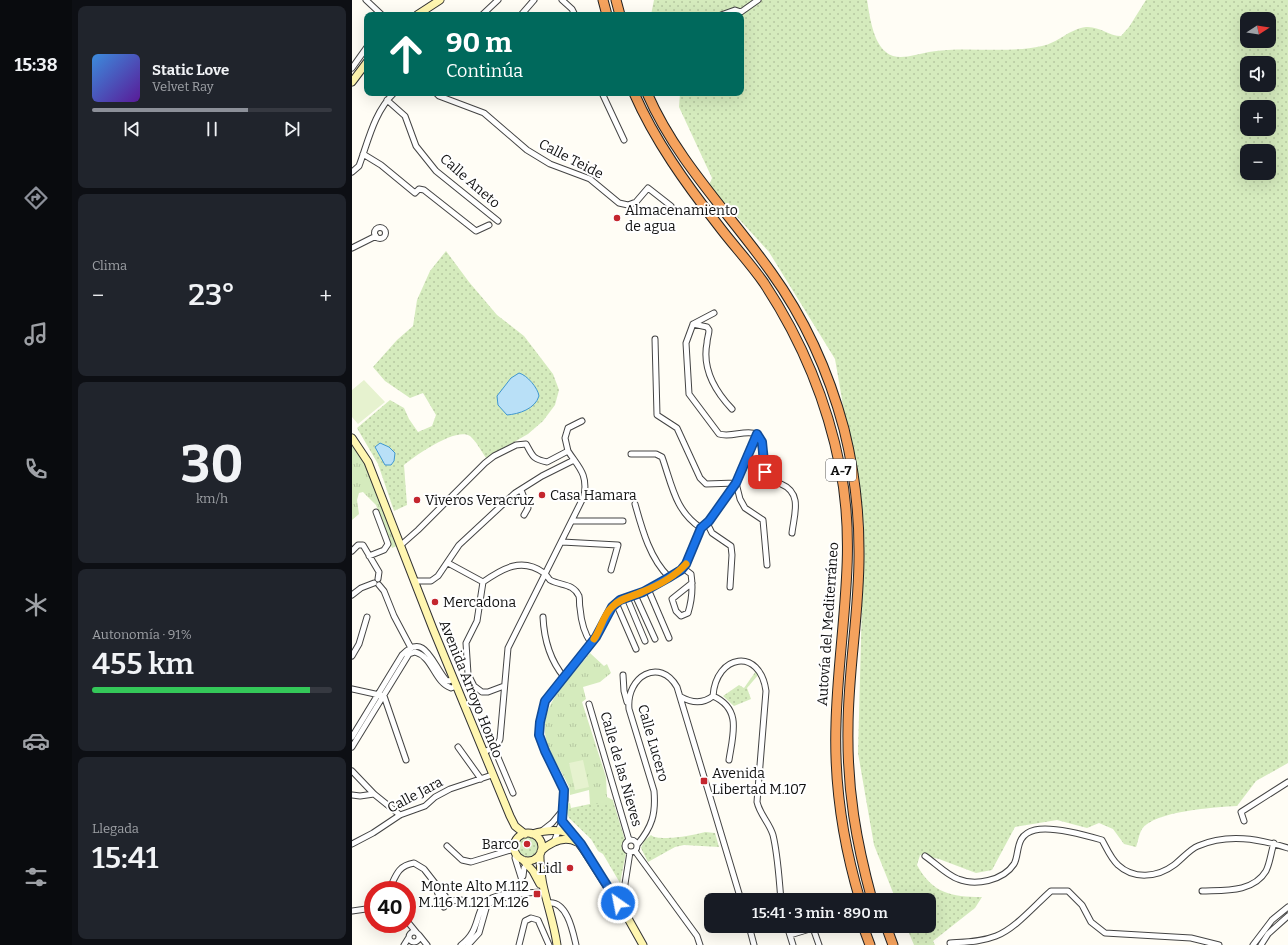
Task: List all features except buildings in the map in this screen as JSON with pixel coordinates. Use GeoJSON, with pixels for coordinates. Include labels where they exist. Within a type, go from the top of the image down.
{"type":"FeatureCollection","features":[{"type":"Feature","properties":{"kind":"highway"},"geometry":{"type":"LineString","coordinates":[[603,0],[606,12]]}},
{"type":"Feature","properties":{"kind":"highway"},"geometry":{"type":"LineString","coordinates":[[616,0],[619,12]]}},
{"type":"Feature","properties":{"kind":"highway","name":"Autovía del Mediterráneo"},"geometry":{"type":"LineString","coordinates":[[636,96],[662,146],[678,171],[763,282],[791,328],[815,380],[832,433],[841,468],[846,507],[848,548],[846,603],[839,671],[836,722],[836,755],[842,825],[858,893]]}},
{"type":"Feature","properties":{"kind":"highway","name":"Autovía del Mediterráneo"},"geometry":{"type":"LineString","coordinates":[[649,96],[679,150],[772,274],[806,329],[827,374],[843,428],[850,457],[859,519],[858,586],[850,683],[848,758],[852,813],[870,893]]}},
{"type":"Feature","properties":{"kind":"highway"},"geometry":{"type":"LineString","coordinates":[[842,825],[846,864],[853,893]]}},
{"type":"Feature","properties":{"kind":"highway"},"geometry":{"type":"LineString","coordinates":[[864,870],[873,893]]}},
{"type":"Feature","properties":{"kind":"highway"},"geometry":{"type":"LineString","coordinates":[[866,933],[870,945]]}},
{"type":"Feature","properties":{"kind":"highway"},"geometry":{"type":"LineString","coordinates":[[872,933],[876,945]]}},
{"type":"Feature","properties":{"kind":"highway"},"geometry":{"type":"LineString","coordinates":[[884,933],[888,945]]}},
{"type":"Feature","properties":{"kind":"highway"},"geometry":{"type":"LineString","coordinates":[[889,933],[893,945]]}},
{"type":"Feature","properties":{"kind":"main road"},"geometry":{"type":"LineString","coordinates":[[422,12],[440,0]]}},
{"type":"Feature","properties":{"kind":"main road"},"geometry":{"type":"LineString","coordinates":[[352,82],[364,66]]}},
{"type":"Feature","properties":{"kind":"main road","name":"Avenida Arroyo Hondo"},"geometry":{"type":"LineString","coordinates":[[352,438],[368,462],[492,775],[511,818],[517,828],[528,834]]}},
{"type":"Feature","properties":{"kind":"main road","name":"Avenida Arroyo Hondo"},"geometry":{"type":"LineString","coordinates":[[511,818],[516,841]]}},
{"type":"Feature","properties":{"kind":"main road"},"geometry":{"type":"LineString","coordinates":[[544,892],[526,862],[515,851],[516,841],[528,834],[543,830],[559,831],[575,838],[584,849],[620,903],[626,906],[625,913],[643,945]]}},
{"type":"Feature","properties":{"kind":"main road"},"geometry":{"type":"LineString","coordinates":[[528,834],[540,840],[541,879],[557,945]]}},
{"type":"Feature","properties":{"kind":"main road"},"geometry":{"type":"LineString","coordinates":[[526,862],[554,842],[564,839],[572,840],[578,843],[584,849]]}},
{"type":"Feature","properties":{"kind":"main road"},"geometry":{"type":"LineString","coordinates":[[620,903],[614,907],[616,913],[620,915],[625,913]]}},
{"type":"Feature","properties":{"kind":"street"},"geometry":{"type":"LineString","coordinates":[[366,0],[379,12]]}},
{"type":"Feature","properties":{"kind":"street"},"geometry":{"type":"LineString","coordinates":[[485,12],[498,0]]}},
{"type":"Feature","properties":{"kind":"street"},"geometry":{"type":"LineString","coordinates":[[524,12],[534,0]]}},
{"type":"Feature","properties":{"kind":"street"},"geometry":{"type":"LineString","coordinates":[[562,0],[574,12]]}},
{"type":"Feature","properties":{"kind":"street"},"geometry":{"type":"LineString","coordinates":[[730,12],[736,10],[741,12],[758,0]]}},
{"type":"Feature","properties":{"kind":"street"},"geometry":{"type":"LineString","coordinates":[[352,68],[364,51]]}},
{"type":"Feature","properties":{"kind":"street"},"geometry":{"type":"LineString","coordinates":[[352,172],[359,166],[378,114],[391,96]]}},
{"type":"Feature","properties":{"kind":"street","name":"Calle Teide"},"geometry":{"type":"LineString","coordinates":[[439,96],[484,113],[527,150],[550,164],[590,179],[619,203],[628,205],[636,202],[648,188],[672,206]]}},
{"type":"Feature","properties":{"kind":"street"},"geometry":{"type":"LineString","coordinates":[[605,96],[624,140]]}},
{"type":"Feature","properties":{"kind":"street","name":"Calle Aneto"},"geometry":{"type":"LineString","coordinates":[[387,100],[405,116],[416,146],[436,171],[498,221]]}},
{"type":"Feature","properties":{"kind":"street"},"geometry":{"type":"LineString","coordinates":[[363,154],[381,165],[415,193],[419,189],[424,190],[476,231],[489,225]]}},
{"type":"Feature","properties":{"kind":"street"},"geometry":{"type":"LineString","coordinates":[[352,248],[376,236]]}},
{"type":"Feature","properties":{"kind":"street"},"geometry":{"type":"LineString","coordinates":[[714,314],[693,324],[686,343],[689,394],[712,427],[719,434],[724,436],[751,432],[757,434],[762,442],[765,472],[768,477],[773,482],[789,488],[794,494],[796,502],[792,534]]}},
{"type":"Feature","properties":{"kind":"street"},"geometry":{"type":"LineString","coordinates":[[693,324],[707,327],[709,330],[706,343],[706,362],[709,373],[722,398],[732,409]]}},
{"type":"Feature","properties":{"kind":"street"},"geometry":{"type":"LineString","coordinates":[[655,339],[658,415],[677,428],[694,468],[706,484],[736,483]]}},
{"type":"Feature","properties":{"kind":"street"},"geometry":{"type":"LineString","coordinates":[[484,752],[497,746],[500,738],[508,648],[584,496],[586,484],[584,474],[568,451],[565,438],[568,428],[582,421]]}},
{"type":"Feature","properties":{"kind":"street"},"geometry":{"type":"LineString","coordinates":[[554,842],[562,821],[564,790],[539,735],[540,722],[545,701],[591,643],[605,616],[616,603],[648,589],[683,568],[694,549],[701,528],[707,524],[736,483],[757,434]]}},
{"type":"Feature","properties":{"kind":"street"},"geometry":{"type":"LineString","coordinates":[[401,545],[494,456],[521,444],[526,444],[530,454],[536,459],[547,462],[568,451]]}},
{"type":"Feature","properties":{"kind":"street"},"geometry":{"type":"LineString","coordinates":[[631,454],[656,454],[662,457],[679,507],[686,517],[701,528]]}},
{"type":"Feature","properties":{"kind":"street"},"geometry":{"type":"LineString","coordinates":[[415,581],[431,581],[438,576],[459,545],[515,493],[542,476],[574,460]]}},
{"type":"Feature","properties":{"kind":"street"},"geometry":{"type":"LineString","coordinates":[[736,483],[740,498],[745,508],[763,520],[767,565]]}},
{"type":"Feature","properties":{"kind":"street"},"geometry":{"type":"LineString","coordinates":[[521,490],[528,508],[524,514]]}},
{"type":"Feature","properties":{"kind":"street"},"geometry":{"type":"LineString","coordinates":[[584,496],[614,497]]}},
{"type":"Feature","properties":{"kind":"street"},"geometry":{"type":"LineString","coordinates":[[635,504],[640,522],[656,560],[669,577]]}},
{"type":"Feature","properties":{"kind":"street"},"geometry":{"type":"LineString","coordinates":[[369,556],[384,550],[388,544],[376,512]]}},
{"type":"Feature","properties":{"kind":"street"},"geometry":{"type":"LineString","coordinates":[[572,521],[623,521]]}},
{"type":"Feature","properties":{"kind":"street"},"geometry":{"type":"LineString","coordinates":[[707,524],[712,533],[731,546],[730,587]]}},
{"type":"Feature","properties":{"kind":"street"},"geometry":{"type":"LineString","coordinates":[[562,542],[618,545],[611,570]]}},
{"type":"Feature","properties":{"kind":"street"},"geometry":{"type":"LineString","coordinates":[[352,551],[358,545],[363,545],[379,572],[377,582],[384,591],[394,616],[410,646],[415,652],[422,654],[448,687],[453,688],[457,686]]}},
{"type":"Feature","properties":{"kind":"street"},"geometry":{"type":"LineString","coordinates":[[448,563],[483,582]]}},
{"type":"Feature","properties":{"kind":"street"},"geometry":{"type":"LineString","coordinates":[[504,686],[488,692],[482,692],[474,686],[468,674],[466,643],[477,621],[483,582],[500,570],[514,565],[526,564],[545,574],[549,580],[569,586],[575,590],[579,597],[581,621],[591,643]]}},
{"type":"Feature","properties":{"kind":"street"},"geometry":{"type":"LineString","coordinates":[[683,568],[691,574],[692,583],[688,613],[681,616],[676,611],[672,599],[692,583]]}},
{"type":"Feature","properties":{"kind":"street"},"geometry":{"type":"LineString","coordinates":[[352,595],[361,588],[377,582]]}},
{"type":"Feature","properties":{"kind":"street"},"geometry":{"type":"LineString","coordinates":[[648,589],[669,638]]}},
{"type":"Feature","properties":{"kind":"street"},"geometry":{"type":"LineString","coordinates":[[635,595],[655,639]]}},
{"type":"Feature","properties":{"kind":"street"},"geometry":{"type":"LineString","coordinates":[[627,598],[645,641]]}},
{"type":"Feature","properties":{"kind":"street"},"geometry":{"type":"LineString","coordinates":[[616,603],[636,649]]}},
{"type":"Feature","properties":{"kind":"street"},"geometry":{"type":"LineString","coordinates":[[352,656],[359,644],[367,617]]}},
{"type":"Feature","properties":{"kind":"street"},"geometry":{"type":"LineString","coordinates":[[543,617],[544,632],[551,655],[557,668],[564,677]]}},
{"type":"Feature","properties":{"kind":"street"},"geometry":{"type":"LineString","coordinates":[[406,638],[429,655],[446,680],[454,679]]}},
{"type":"Feature","properties":{"kind":"street"},"geometry":{"type":"LineString","coordinates":[[352,747],[382,695],[402,655],[410,646],[416,645]]}},
{"type":"Feature","properties":{"kind":"street"},"geometry":{"type":"LineString","coordinates":[[352,737],[409,654],[415,652]]}},
{"type":"Feature","properties":{"kind":"street"},"geometry":{"type":"LineString","coordinates":[[713,696],[714,686],[721,670],[735,662],[749,662],[755,666],[765,681],[766,691],[757,802],[759,811],[769,822],[773,836],[780,893]]}},
{"type":"Feature","properties":{"kind":"street","name":"Calle Lucero"},"geometry":{"type":"LineString","coordinates":[[637,844],[649,830],[655,799],[654,791],[629,709],[629,695],[638,679],[649,674],[661,673],[674,680],[681,697],[739,893]]}},
{"type":"Feature","properties":{"kind":"street"},"geometry":{"type":"LineString","coordinates":[[623,675],[624,692],[629,709]]}},
{"type":"Feature","properties":{"kind":"street"},"geometry":{"type":"LineString","coordinates":[[352,689],[382,695]]}},
{"type":"Feature","properties":{"kind":"street"},"geometry":{"type":"LineString","coordinates":[[382,695],[406,760]]}},
{"type":"Feature","properties":{"kind":"street"},"geometry":{"type":"LineString","coordinates":[[681,697],[687,701],[704,702],[713,696]]}},
{"type":"Feature","properties":{"kind":"street"},"geometry":{"type":"LineString","coordinates":[[713,696],[722,700],[732,712],[733,724],[729,760]]}},
{"type":"Feature","properties":{"kind":"street","name":"Calle de las Nieves"},"geometry":{"type":"LineString","coordinates":[[589,704],[629,840]]}},
{"type":"Feature","properties":{"kind":"street"},"geometry":{"type":"LineString","coordinates":[[458,747],[481,779]]}},
{"type":"Feature","properties":{"kind":"street"},"geometry":{"type":"LineString","coordinates":[[494,748],[513,793]]}},
{"type":"Feature","properties":{"kind":"street"},"geometry":{"type":"LineString","coordinates":[[352,771],[374,794],[400,816]]}},
{"type":"Feature","properties":{"kind":"street","name":"Calle Jara"},"geometry":{"type":"LineString","coordinates":[[352,844],[400,816],[425,806],[450,789],[492,775]]}},
{"type":"Feature","properties":{"kind":"street"},"geometry":{"type":"LineString","coordinates":[[1244,821],[1242,812],[1288,782]]}},
{"type":"Feature","properties":{"kind":"street"},"geometry":{"type":"LineString","coordinates":[[352,795],[360,796],[374,794]]}},
{"type":"Feature","properties":{"kind":"street"},"geometry":{"type":"LineString","coordinates":[[543,830],[552,823],[563,809]]}},
{"type":"Feature","properties":{"kind":"street"},"geometry":{"type":"LineString","coordinates":[[562,821],[575,838]]}},
{"type":"Feature","properties":{"kind":"street"},"geometry":{"type":"LineString","coordinates":[[925,856],[958,879],[984,883],[1001,875],[1014,864],[1017,847],[1025,835],[1034,830],[1080,834],[1102,840],[1117,865],[1131,874],[1148,875],[1164,871],[1198,846],[1226,839],[1245,837],[1274,843],[1288,848]]}},
{"type":"Feature","properties":{"kind":"street"},"geometry":{"type":"LineString","coordinates":[[620,903],[633,851],[637,844],[634,840],[629,840],[625,847],[627,851],[633,851]]}},
{"type":"Feature","properties":{"kind":"street"},"geometry":{"type":"LineString","coordinates":[[1202,891],[1236,889],[1255,883],[1266,871],[1274,843]]}},
{"type":"Feature","properties":{"kind":"street"},"geometry":{"type":"LineString","coordinates":[[447,846],[462,860],[471,862],[515,851],[515,858],[526,889],[520,892],[496,896],[483,904],[476,928],[470,937],[461,945]]}},
{"type":"Feature","properties":{"kind":"street"},"geometry":{"type":"LineString","coordinates":[[633,851],[697,936],[700,945]]}},
{"type":"Feature","properties":{"kind":"street"},"geometry":{"type":"LineString","coordinates":[[393,881],[398,871],[404,865],[414,862],[424,869],[448,901],[461,900],[464,904]]}},
{"type":"Feature","properties":{"kind":"street"},"geometry":{"type":"LineString","coordinates":[[526,862],[523,873],[529,892]]}},
{"type":"Feature","properties":{"kind":"street"},"geometry":{"type":"LineString","coordinates":[[424,869],[440,896],[444,907]]}},
{"type":"Feature","properties":{"kind":"street"},"geometry":{"type":"LineString","coordinates":[[950,943],[980,941],[996,936],[1010,928],[1051,891],[1068,891],[1082,905],[1091,922],[1105,933],[1191,938],[1220,945]]}},
{"type":"Feature","properties":{"kind":"street"},"geometry":{"type":"LineString","coordinates":[[468,945],[479,933],[487,905],[496,900],[529,892],[544,892]]}},
{"type":"Feature","properties":{"kind":"street"},"geometry":{"type":"LineString","coordinates":[[548,903],[557,905],[564,911],[573,930],[576,945]]}},
{"type":"Feature","properties":{"kind":"street"},"geometry":{"type":"LineString","coordinates":[[1253,945],[1272,920],[1288,906]]}},
{"type":"Feature","properties":{"kind":"street"},"geometry":{"type":"LineString","coordinates":[[352,911],[364,909]]}},
{"type":"Feature","properties":{"kind":"street"},"geometry":{"type":"LineString","coordinates":[[1261,945],[1268,934],[1288,916]]}},
{"type":"Feature","properties":{"kind":"street"},"geometry":{"type":"LineString","coordinates":[[519,945],[525,921],[531,918],[538,920],[549,945]]}},
{"type":"Feature","properties":{"kind":"street"},"geometry":{"type":"LineString","coordinates":[[793,945],[790,935],[813,928],[819,945]]}},
{"type":"Feature","properties":{"kind":"street"},"geometry":{"type":"LineString","coordinates":[[404,945],[409,935],[417,933]]}},
{"type":"Feature","properties":{"kind":"street"},"geometry":{"type":"LineString","coordinates":[[412,943],[418,940],[417,933]]}},
{"type":"Feature","properties":{"kind":"street"},"geometry":{"type":"LineString","coordinates":[[417,933],[427,945]]}},
{"type":"Feature","properties":{"kind":"street"},"geometry":{"type":"LineString","coordinates":[[751,933],[754,945]]}},
{"type":"Feature","properties":{"kind":"street"},"geometry":{"type":"LineString","coordinates":[[409,935],[412,943]]}},
{"type":"Feature","properties":{"kind":"street"},"geometry":{"type":"LineString","coordinates":[[412,943],[421,945]]}},
{"type":"Feature","properties":{"kind":"green space"},"geometry":{"type":"Polygon","coordinates":[[[654,0],[867,0],[874,32],[881,47],[893,56],[902,57],[943,50],[1000,50],[1042,46],[1053,42],[1074,30],[1086,27],[1095,28],[1121,36],[1129,27],[1146,0],[1288,0],[1288,763],[1256,781],[1237,806],[1186,811],[1159,818],[1149,823],[1142,829],[1136,847],[1124,844],[1113,829],[1099,823],[1087,828],[1057,820],[1015,827],[992,870],[976,873],[939,859],[920,855],[917,865],[929,882],[936,887],[944,892],[961,896],[982,897],[975,908],[933,941],[935,945],[914,945],[909,933],[936,933],[936,893],[893,893],[874,845],[858,753],[864,526],[835,359],[769,252],[709,186],[712,178],[679,107],[680,96],[744,96],[744,12],[652,12],[654,0]]]}},
{"type":"Feature","properties":{"kind":"green space"},"geometry":{"type":"Polygon","coordinates":[[[446,251],[469,282],[497,315],[524,336],[553,374],[559,390],[555,405],[543,421],[528,434],[486,458],[472,438],[464,434],[455,435],[436,443],[404,465],[407,505],[394,511],[378,464],[357,428],[390,400],[404,408],[409,419],[418,432],[432,426],[436,415],[423,393],[410,398],[385,381],[373,367],[397,340],[413,326],[417,300],[430,271],[446,251]]]}},
{"type":"Feature","properties":{"kind":"green space"},"geometry":{"type":"Polygon","coordinates":[[[364,380],[385,402],[358,424],[352,417],[352,390],[364,380]]]}},
{"type":"Feature","properties":{"kind":"green space"},"geometry":{"type":"Polygon","coordinates":[[[352,443],[366,464],[397,546],[392,548],[376,505],[363,492],[359,493],[357,500],[359,514],[352,520],[352,443]]]}},
{"type":"Feature","properties":{"kind":"green space"},"geometry":{"type":"Polygon","coordinates":[[[590,653],[604,666],[607,664],[611,673],[600,682],[583,687],[586,699],[582,702],[606,777],[607,797],[613,800],[614,804],[590,804],[589,790],[570,795],[569,787],[548,746],[545,732],[546,719],[556,695],[590,653]]]}},
{"type":"Feature","properties":{"kind":"green space"},"geometry":{"type":"Polygon","coordinates":[[[756,671],[759,674],[747,688],[751,699],[734,706],[723,696],[739,685],[744,688],[756,671]]]}},
{"type":"Feature","properties":{"kind":"green space"},"geometry":{"type":"Polygon","coordinates":[[[583,760],[589,787],[575,790],[569,763],[583,760]]]}},
{"type":"Feature","properties":{"kind":"green space"},"geometry":{"type":"Polygon","coordinates":[[[570,803],[571,808],[590,804],[614,804],[625,840],[622,845],[626,853],[620,883],[603,854],[598,851],[591,839],[569,818],[566,811],[566,804],[570,803]]]}},
{"type":"Feature","properties":{"kind":"green space"},"geometry":{"type":"Polygon","coordinates":[[[705,832],[715,833],[719,847],[684,845],[675,847],[648,862],[641,848],[644,841],[651,835],[661,838],[669,838],[705,832]]]}},
{"type":"Feature","properties":{"kind":"green space"},"geometry":{"type":"Polygon","coordinates":[[[528,837],[535,840],[538,847],[535,854],[528,857],[521,854],[518,847],[521,840],[528,837]]]}},
{"type":"Feature","properties":{"kind":"water"},"geometry":{"type":"Polygon","coordinates":[[[519,373],[532,382],[537,389],[539,396],[537,401],[526,410],[507,415],[498,405],[497,396],[511,378],[519,373]]]}},
{"type":"Feature","properties":{"kind":"water"},"geometry":{"type":"Polygon","coordinates":[[[380,443],[389,447],[395,453],[394,461],[391,465],[385,465],[375,447],[380,443]]]}},
{"type":"Feature","properties":{"kind":"slow traffic"},"geometry":{"type":"LineString","coordinates":[[594,639],[605,616],[620,600],[643,592],[681,570],[686,564]]}},
{"type":"Feature","properties":{"kind":"place","name":"Almacenamiento de agua"},"geometry":{"type":"Point","coordinates":[617,218]}},
{"type":"Feature","properties":{"kind":"place","name":"Casa Hamara"},"geometry":{"type":"Point","coordinates":[542,495]}},
{"type":"Feature","properties":{"kind":"place","name":"Viveros Veracruz"},"geometry":{"type":"Point","coordinates":[417,500]}},
{"type":"Feature","properties":{"kind":"place","name":"Mercadona"},"geometry":{"type":"Point","coordinates":[435,602]}},
{"type":"Feature","properties":{"kind":"place","name":"Avenida Libertad M.107"},"geometry":{"type":"Point","coordinates":[704,781]}},
{"type":"Feature","properties":{"kind":"place","name":"Barco"},"geometry":{"type":"Point","coordinates":[527,844]}},
{"type":"Feature","properties":{"kind":"place","name":"Lidl"},"geometry":{"type":"Point","coordinates":[570,868]}},
{"type":"Feature","properties":{"kind":"place","name":"Monte Alto M.112 M.116 M.121 M.126"},"geometry":{"type":"Point","coordinates":[537,894]}},
{"type":"Feature","properties":{"kind":"route"},"geometry":{"type":"LineString","coordinates":[[618,903],[579,841],[562,821],[565,800],[564,790],[539,735],[540,722],[545,701],[596,637],[605,616],[612,607],[620,600],[643,592],[668,578],[681,570],[686,564],[694,549],[701,528],[709,521],[736,483],[757,434],[762,442],[765,472]]}}]}
